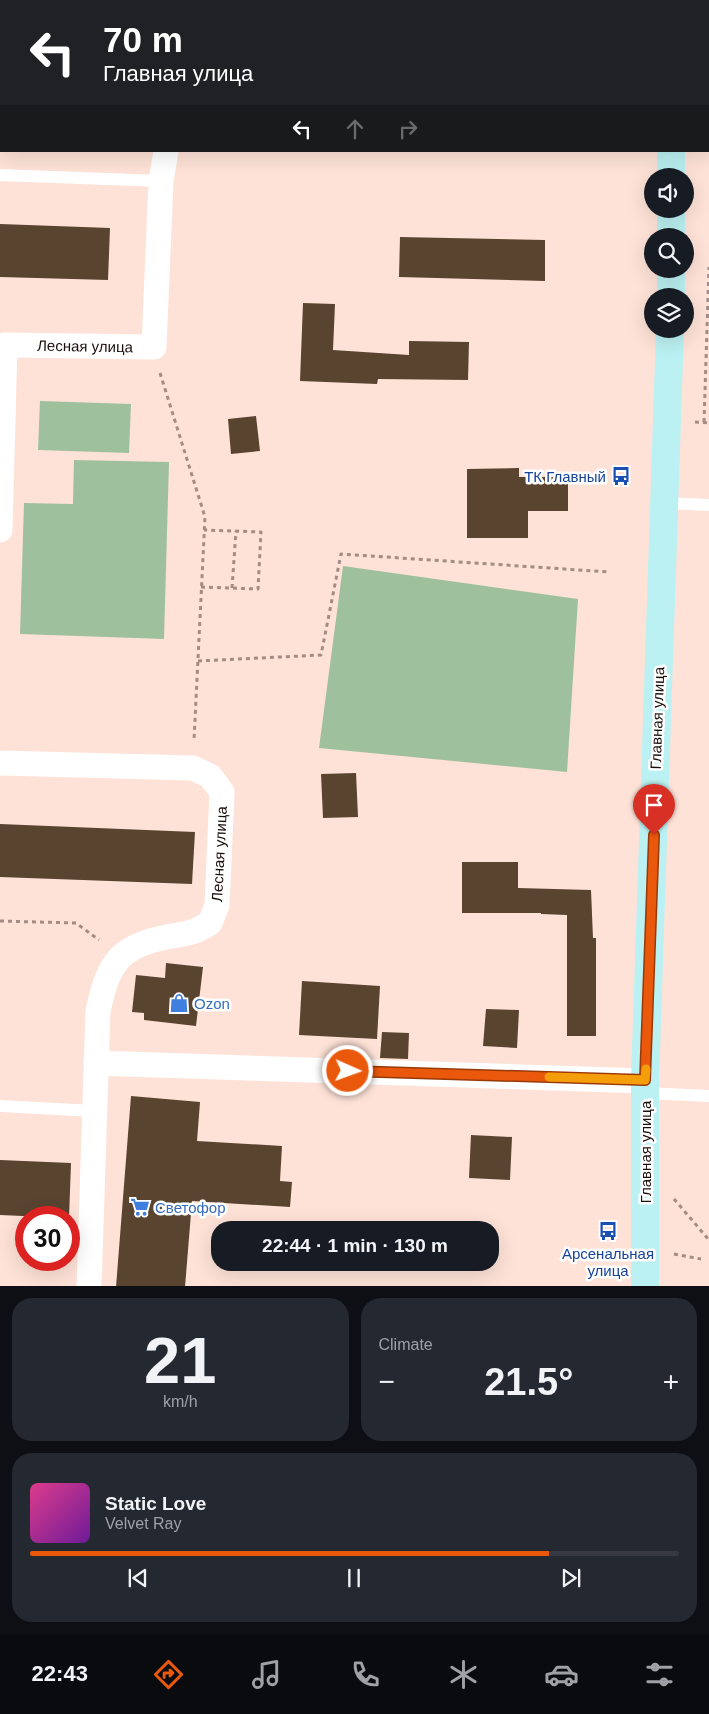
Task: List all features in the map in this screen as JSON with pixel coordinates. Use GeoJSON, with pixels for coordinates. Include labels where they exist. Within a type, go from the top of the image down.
{"type":"FeatureCollection","features":[{"type":"Feature","properties":{"kind":"main road"},"geometry":{"type":"LineString","coordinates":[[671,152],[671,168]]}},
{"type":"Feature","properties":{"kind":"main road","name":"Главная улица"},"geometry":{"type":"LineString","coordinates":[[645,1286],[646,1087],[670,338]]}},
{"type":"Feature","properties":{"kind":"street","name":"Лесная улица"},"geometry":{"type":"LineString","coordinates":[[0,530],[5,345],[154,347],[162,181],[166,152]]}},
{"type":"Feature","properties":{"kind":"street"},"geometry":{"type":"LineString","coordinates":[[0,763],[193,768]]}},
{"type":"Feature","properties":{"kind":"street","name":"Лесная улица"},"geometry":{"type":"LineString","coordinates":[[89,1286],[98,1011],[104,982],[119,956],[138,944],[165,937],[193,933],[210,923],[217,905],[222,792],[210,776],[193,768]]}},
{"type":"Feature","properties":{"kind":"street"},"geometry":{"type":"LineString","coordinates":[[96,1063],[646,1087]]}},
{"type":"Feature","properties":{"kind":"lane"},"geometry":{"type":"LineString","coordinates":[[0,175],[162,181]]}},
{"type":"Feature","properties":{"kind":"lane"},"geometry":{"type":"LineString","coordinates":[[664,503],[709,506]]}},
{"type":"Feature","properties":{"kind":"lane"},"geometry":{"type":"LineString","coordinates":[[646,1087],[709,1096]]}},
{"type":"Feature","properties":{"kind":"lane"},"geometry":{"type":"LineString","coordinates":[[0,1106],[94,1111]]}},
{"type":"Feature","properties":{"kind":"path"},"geometry":{"type":"LineString","coordinates":[[704,422],[709,266]]}},
{"type":"Feature","properties":{"kind":"path"},"geometry":{"type":"LineString","coordinates":[[154,347],[164,386],[205,518],[193,768]]}},
{"type":"Feature","properties":{"kind":"path"},"geometry":{"type":"LineString","coordinates":[[694,422],[709,422]]}},
{"type":"Feature","properties":{"kind":"path"},"geometry":{"type":"LineString","coordinates":[[202,587],[258,589],[260,532],[204,530]]}},
{"type":"Feature","properties":{"kind":"path"},"geometry":{"type":"LineString","coordinates":[[232,588],[236,531]]}},
{"type":"Feature","properties":{"kind":"path"},"geometry":{"type":"LineString","coordinates":[[198,661],[320,655],[341,554],[609,572]]}},
{"type":"Feature","properties":{"kind":"path"},"geometry":{"type":"LineString","coordinates":[[0,921],[76,923],[119,956]]}},
{"type":"Feature","properties":{"kind":"path"},"geometry":{"type":"LineString","coordinates":[[674,1208],[675,1190]]}},
{"type":"Feature","properties":{"kind":"path"},"geometry":{"type":"LineString","coordinates":[[674,1199],[709,1240]]}},
{"type":"Feature","properties":{"kind":"path"},"geometry":{"type":"LineString","coordinates":[[674,1244],[673,1254],[701,1259]]}},
{"type":"Feature","properties":{"kind":"green space"},"geometry":{"type":"Polygon","coordinates":[[[40,401],[131,404],[129,453],[38,450],[40,401]]]}},
{"type":"Feature","properties":{"kind":"green space"},"geometry":{"type":"Polygon","coordinates":[[[74,460],[169,462],[164,639],[20,634],[24,503],[73,504],[74,460]]]}},
{"type":"Feature","properties":{"kind":"green space"},"geometry":{"type":"Polygon","coordinates":[[[343,566],[578,599],[567,772],[319,748],[343,566]]]}},
{"type":"Feature","properties":{"kind":"building"},"geometry":{"type":"Polygon","coordinates":[[[0,224],[110,228],[108,280],[0,277],[0,224]]]}},
{"type":"Feature","properties":{"kind":"building"},"geometry":{"type":"Polygon","coordinates":[[[400,237],[545,240],[545,281],[399,277],[400,237]]]}},
{"type":"Feature","properties":{"kind":"building"},"geometry":{"type":"Polygon","coordinates":[[[303,303],[335,304],[333,350],[409,355],[409,341],[469,342],[468,380],[378,379],[377,384],[300,381],[303,303]]]}},
{"type":"Feature","properties":{"kind":"building"},"geometry":{"type":"Polygon","coordinates":[[[256,416],[260,451],[231,454],[228,419],[256,416]]]}},
{"type":"Feature","properties":{"kind":"building"},"geometry":{"type":"Polygon","coordinates":[[[519,468],[519,477],[568,477],[568,511],[528,511],[528,538],[467,538],[467,469],[519,468]]]}},
{"type":"Feature","properties":{"kind":"building"},"geometry":{"type":"Polygon","coordinates":[[[356,773],[358,817],[323,818],[321,774],[356,773]]]}},
{"type":"Feature","properties":{"kind":"building"},"geometry":{"type":"Polygon","coordinates":[[[0,824],[195,832],[192,884],[0,877],[0,824]]]}},
{"type":"Feature","properties":{"kind":"building"},"geometry":{"type":"Polygon","coordinates":[[[462,862],[518,862],[518,888],[591,890],[593,938],[596,938],[596,1036],[567,1036],[567,915],[541,913],[462,913],[462,862]]]}},
{"type":"Feature","properties":{"kind":"building"},"geometry":{"type":"Polygon","coordinates":[[[166,963],[203,967],[196,1026],[144,1020],[144,1013],[132,1012],[136,975],[165,978],[166,963]]]}},
{"type":"Feature","properties":{"kind":"building"},"geometry":{"type":"Polygon","coordinates":[[[302,981],[380,986],[377,1039],[299,1035],[302,981]]]}},
{"type":"Feature","properties":{"kind":"building"},"geometry":{"type":"Polygon","coordinates":[[[486,1009],[519,1010],[517,1048],[483,1046],[486,1009]]]}},
{"type":"Feature","properties":{"kind":"building"},"geometry":{"type":"Polygon","coordinates":[[[382,1032],[409,1033],[408,1059],[380,1058],[382,1032]]]}},
{"type":"Feature","properties":{"kind":"building"},"geometry":{"type":"Polygon","coordinates":[[[131,1096],[200,1102],[197,1141],[282,1146],[280,1181],[292,1182],[290,1207],[192,1201],[185,1286],[116,1286],[131,1096]]]}},
{"type":"Feature","properties":{"kind":"building"},"geometry":{"type":"Polygon","coordinates":[[[471,1135],[512,1137],[510,1180],[469,1178],[471,1135]]]}},
{"type":"Feature","properties":{"kind":"building"},"geometry":{"type":"Polygon","coordinates":[[[0,1160],[71,1163],[69,1206],[15,1206],[15,1216],[0,1215],[0,1160]]]}},
{"type":"Feature","properties":{"kind":"slow traffic"},"geometry":{"type":"LineString","coordinates":[[549,1077],[645,1080],[646,1069]]}},
{"type":"Feature","properties":{"kind":"place","name":"ТК Главный"},"geometry":{"type":"Point","coordinates":[621,476]}},
{"type":"Feature","properties":{"kind":"place","name":"Ozon"},"geometry":{"type":"Point","coordinates":[179,1003]}},
{"type":"Feature","properties":{"kind":"place","name":"Светофор"},"geometry":{"type":"Point","coordinates":[140,1207]}},
{"type":"Feature","properties":{"kind":"place","name":"Арсенальная улица"},"geometry":{"type":"Point","coordinates":[608,1231]}},
{"type":"Feature","properties":{"kind":"route"},"geometry":{"type":"LineString","coordinates":[[348,1071],[645,1080],[654,835]]}}]}
